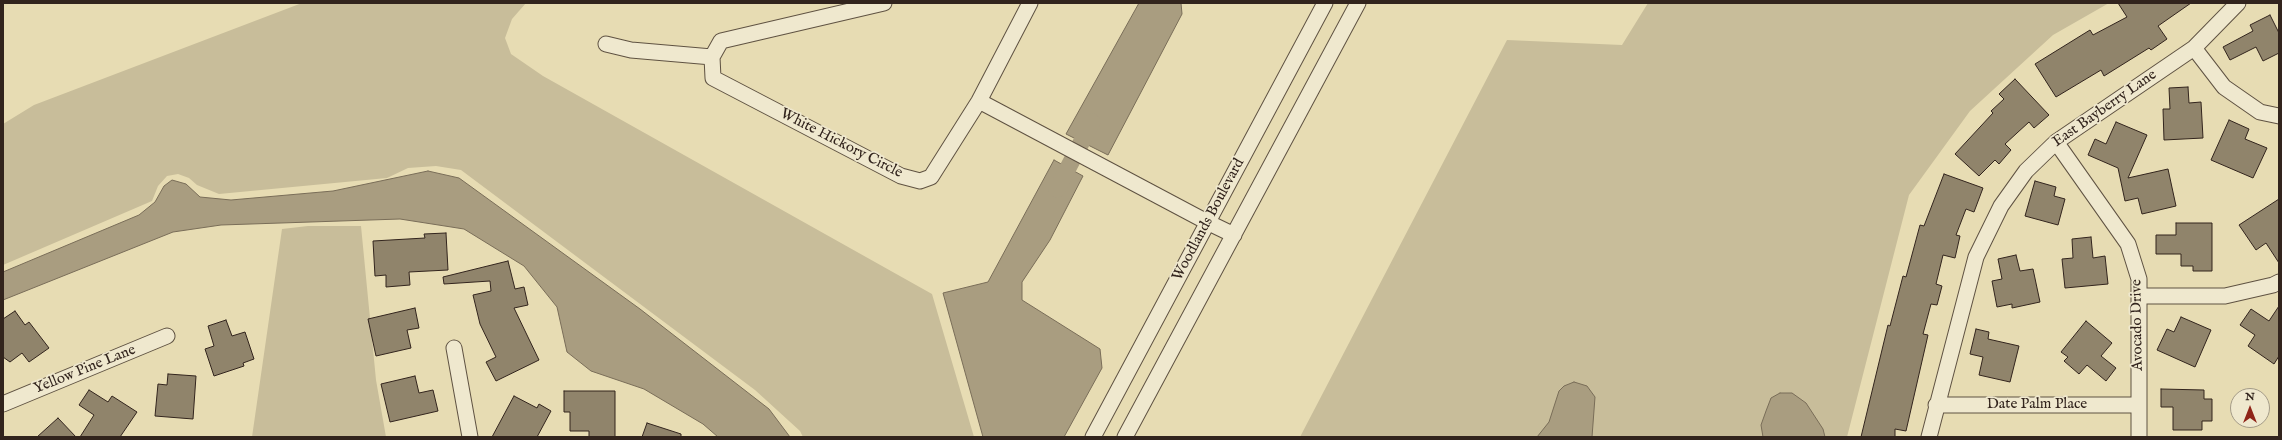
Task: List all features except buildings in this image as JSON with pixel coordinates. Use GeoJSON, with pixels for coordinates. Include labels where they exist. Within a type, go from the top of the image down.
{"type":"FeatureCollection","features":[{"type":"Feature","properties":{"kind":"street"},"geometry":{"type":"LineString","coordinates":[[606,44],[631,50],[712,57],[721,41],[884,3]]}},
{"type":"Feature","properties":{"kind":"street","name":"White Hickory Circle"},"geometry":{"type":"LineString","coordinates":[[712,57],[713,78],[901,176],[920,181],[932,177],[979,101],[1030,3]]}},
{"type":"Feature","properties":{"kind":"street","name":"Woodlands Boulevard"},"geometry":{"type":"LineString","coordinates":[[1093,437],[1325,3]]}},
{"type":"Feature","properties":{"kind":"street","name":"Woodlands Boulevard"},"geometry":{"type":"LineString","coordinates":[[1125,437],[1358,3]]}},
{"type":"Feature","properties":{"kind":"street","name":"East Bayberry Lane"},"geometry":{"type":"LineString","coordinates":[[1929,437],[1936,405],[1976,257],[2001,206],[2026,171],[2056,142],[2194,48],[2238,3]]}},
{"type":"Feature","properties":{"kind":"street"},"geometry":{"type":"LineString","coordinates":[[2194,48],[2224,87],[2260,112],[2279,116]]}},
{"type":"Feature","properties":{"kind":"street"},"geometry":{"type":"LineString","coordinates":[[979,101],[1234,235]]}},
{"type":"Feature","properties":{"kind":"street","name":"Avocado Drive"},"geometry":{"type":"LineString","coordinates":[[2056,142],[2128,244],[2139,279],[2139,437]]}},
{"type":"Feature","properties":{"kind":"street"},"geometry":{"type":"LineString","coordinates":[[2140,296],[2226,296],[2273,285],[2279,282]]}},
{"type":"Feature","properties":{"kind":"street","name":"Yellow Pine Lane"},"geometry":{"type":"LineString","coordinates":[[3,404],[167,336]]}},
{"type":"Feature","properties":{"kind":"street"},"geometry":{"type":"LineString","coordinates":[[454,348],[470,437]]}},
{"type":"Feature","properties":{"kind":"street","name":"Date Palm Place"},"geometry":{"type":"LineString","coordinates":[[1936,405],[2138,405]]}},
{"type":"Feature","properties":{"kind":"shaded area"},"geometry":{"type":"Polygon","coordinates":[[[302,3],[526,3],[512,19],[505,38],[511,54],[543,76],[932,294],[974,437],[803,437],[800,431],[755,390],[461,170],[436,166],[408,168],[387,178],[219,194],[197,185],[189,178],[178,174],[167,176],[158,186],[152,201],[3,265],[3,124],[34,105],[302,3]]]}},
{"type":"Feature","properties":{"kind":"shaded area"},"geometry":{"type":"Polygon","coordinates":[[[1139,3],[1181,3],[1182,14],[1108,155],[1066,134],[1139,3]]]}},
{"type":"Feature","properties":{"kind":"shaded area"},"geometry":{"type":"Polygon","coordinates":[[[1648,3],[2109,3],[2053,35],[1970,111],[1909,195],[1847,437],[1300,437],[1507,40],[1622,45],[1648,3]]]}},
{"type":"Feature","properties":{"kind":"shaded area"},"geometry":{"type":"Polygon","coordinates":[[[1054,160],[1083,176],[1050,240],[1022,282],[1022,300],[1100,349],[1102,368],[1064,437],[983,437],[943,293],[988,282],[1054,160]]]}},
{"type":"Feature","properties":{"kind":"shaded area"},"geometry":{"type":"Polygon","coordinates":[[[428,171],[459,178],[640,309],[769,409],[790,437],[718,437],[703,424],[644,389],[591,371],[567,352],[557,307],[524,266],[464,229],[400,219],[221,225],[173,232],[3,300],[3,272],[139,215],[155,202],[164,186],[172,180],[186,184],[200,197],[231,200],[333,191],[428,171]]]}},
{"type":"Feature","properties":{"kind":"shaded area"},"geometry":{"type":"Polygon","coordinates":[[[308,226],[361,226],[376,380],[386,437],[252,437],[282,229],[308,226]]]}},
{"type":"Feature","properties":{"kind":"shaded area"},"geometry":{"type":"Polygon","coordinates":[[[1574,382],[1587,386],[1595,397],[1592,437],[1537,437],[1549,422],[1559,391],[1564,386],[1574,382]]]}},
{"type":"Feature","properties":{"kind":"shaded area"},"geometry":{"type":"Polygon","coordinates":[[[1780,393],[1792,393],[1806,403],[1823,429],[1825,437],[1763,437],[1761,425],[1771,398],[1780,393]]]}},
{"type":"Feature","properties":{"kind":"waterway"},"geometry":{"type":"LineString","coordinates":[[1057,189],[1092,122]]}}]}
